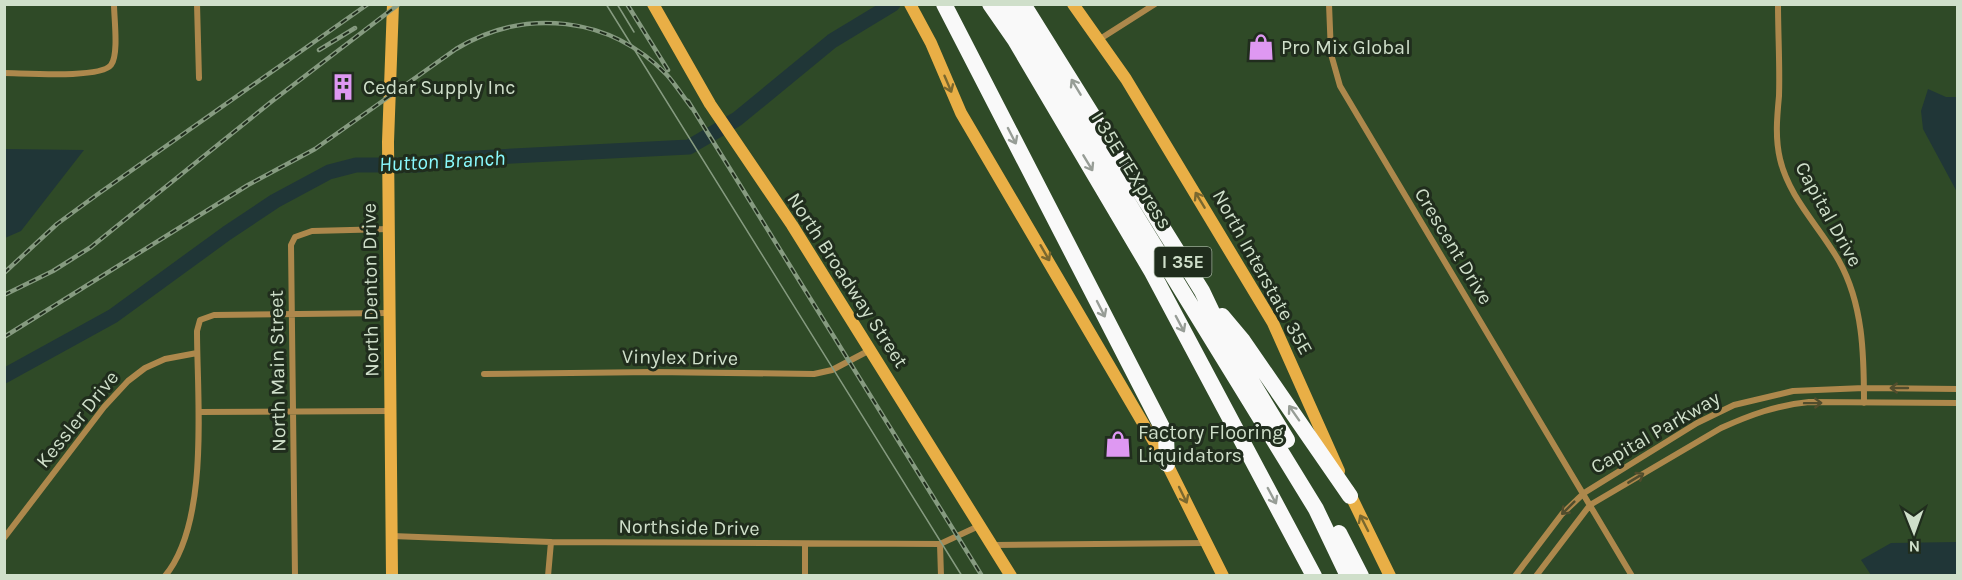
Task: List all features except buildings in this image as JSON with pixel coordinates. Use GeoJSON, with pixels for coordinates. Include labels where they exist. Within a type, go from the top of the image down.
{"type":"FeatureCollection","features":[{"type":"Feature","properties":{"kind":"highway"},"geometry":{"type":"LineString","coordinates":[[944,4],[1166,435],[1167,464]]}},
{"type":"Feature","properties":{"kind":"highway","name":"I 35E"},"geometry":{"type":"LineString","coordinates":[[990,4],[1027,34],[1202,291],[1221,330],[1321,498],[1362,576]]}},
{"type":"Feature","properties":{"kind":"highway","name":"I 35E TEXpress"},"geometry":{"type":"LineString","coordinates":[[1006,4],[1027,34],[1316,509],[1348,576]]}},
{"type":"Feature","properties":{"kind":"highway","name":"I 35E"},"geometry":{"type":"LineString","coordinates":[[1023,4],[1027,34],[1314,576]]}},
{"type":"Feature","properties":{"kind":"highway"},"geometry":{"type":"LineString","coordinates":[[1202,291],[1243,341],[1350,496]]}},
{"type":"Feature","properties":{"kind":"main road","name":"North Denton Drive"},"geometry":{"type":"LineString","coordinates":[[392,576],[388,142],[393,4]]}},
{"type":"Feature","properties":{"kind":"main road","name":"North Broadway Street"},"geometry":{"type":"LineString","coordinates":[[653,4],[710,104],[792,225],[994,545],[1011,576]]}},
{"type":"Feature","properties":{"kind":"main road"},"geometry":{"type":"LineString","coordinates":[[910,4],[925,31],[961,113],[1167,464],[1223,576]]}},
{"type":"Feature","properties":{"kind":"main road","name":"North Interstate 35E"},"geometry":{"type":"LineString","coordinates":[[1073,4],[1100,39],[1273,323],[1350,496],[1390,576]]}},
{"type":"Feature","properties":{"kind":"street"},"geometry":{"type":"LineString","coordinates":[[4,73],[102,71],[111,65],[115,52],[114,4]]}},
{"type":"Feature","properties":{"kind":"street"},"geometry":{"type":"LineString","coordinates":[[198,4],[199,78]]}},
{"type":"Feature","properties":{"kind":"street"},"geometry":{"type":"LineString","coordinates":[[1100,39],[1155,4]]}},
{"type":"Feature","properties":{"kind":"street","name":"Crescent Drive"},"geometry":{"type":"LineString","coordinates":[[1329,4],[1331,54],[1340,86],[1632,576]]}},
{"type":"Feature","properties":{"kind":"street","name":"Capital Drive"},"geometry":{"type":"LineString","coordinates":[[1778,4],[1776,128],[1780,160],[1812,224],[1838,260],[1853,294],[1859,316],[1864,403]]}},
{"type":"Feature","properties":{"kind":"street","name":"North Main Street"},"geometry":{"type":"LineString","coordinates":[[295,576],[294,316],[291,245],[295,237],[312,231],[389,230]]}},
{"type":"Feature","properties":{"kind":"street"},"geometry":{"type":"LineString","coordinates":[[165,576],[182,547],[194,501],[200,412],[197,352],[200,320],[214,315],[390,314]]}},
{"type":"Feature","properties":{"kind":"street","name":"Vinylex Drive"},"geometry":{"type":"LineString","coordinates":[[484,374],[814,374],[832,370],[870,350]]}},
{"type":"Feature","properties":{"kind":"street","name":"Kessler Drive"},"geometry":{"type":"LineString","coordinates":[[4,538],[104,407],[128,381],[145,368],[165,359],[197,352]]}},
{"type":"Feature","properties":{"kind":"street","name":"Capital Parkway"},"geometry":{"type":"LineString","coordinates":[[1515,576],[1562,514],[1584,493],[1696,423],[1734,405],[1782,393],[1864,388],[1958,389]]}},
{"type":"Feature","properties":{"kind":"street","name":"Capital Parkway"},"geometry":{"type":"LineString","coordinates":[[1536,576],[1590,505],[1721,428],[1756,413],[1787,404],[1958,403]]}},
{"type":"Feature","properties":{"kind":"street"},"geometry":{"type":"LineString","coordinates":[[200,412],[391,411]]}},
{"type":"Feature","properties":{"kind":"street","name":"Northside Drive"},"geometry":{"type":"LineString","coordinates":[[392,536],[551,542],[940,544],[981,525]]}},
{"type":"Feature","properties":{"kind":"street"},"geometry":{"type":"LineString","coordinates":[[548,576],[551,542]]}},
{"type":"Feature","properties":{"kind":"street"},"geometry":{"type":"LineString","coordinates":[[994,545],[1205,543]]}},
{"type":"Feature","properties":{"kind":"street"},"geometry":{"type":"LineString","coordinates":[[940,544],[941,576]]}},
{"type":"Feature","properties":{"kind":"street"},"geometry":{"type":"LineString","coordinates":[[805,545],[805,576]]}},
{"type":"Feature","properties":{"kind":"water"},"geometry":{"type":"Polygon","coordinates":[[[1928,89],[1946,97],[1957,97],[1957,192],[1923,129],[1921,111],[1928,89]]]}},
{"type":"Feature","properties":{"kind":"water"},"geometry":{"type":"Polygon","coordinates":[[[5,149],[84,150],[21,231],[5,238],[5,149]]]}},
{"type":"Feature","properties":{"kind":"water"},"geometry":{"type":"Polygon","coordinates":[[[1957,542],[1957,575],[1871,575],[1861,560],[1891,543],[1957,542]]]}},
{"type":"Feature","properties":{"kind":"waterway","name":"Hutton Branch"},"geometry":{"type":"LineString","coordinates":[[4,376],[113,316],[227,233],[275,201],[329,172],[356,165],[418,165],[456,159],[689,147],[737,119],[832,41],[893,4]]}},
{"type":"Feature","properties":{"kind":"tram line"},"geometry":{"type":"LineString","coordinates":[[606,4],[962,576]]}},
{"type":"Feature","properties":{"kind":"tram line"},"geometry":{"type":"LineString","coordinates":[[617,4],[634,32]]}},
{"type":"Feature","properties":{"kind":"railway"},"geometry":{"type":"LineString","coordinates":[[4,273],[57,224],[368,4]]}},
{"type":"Feature","properties":{"kind":"railway"},"geometry":{"type":"LineString","coordinates":[[4,295],[53,271],[91,247],[271,102],[399,4]]}},
{"type":"Feature","properties":{"kind":"railway"},"geometry":{"type":"LineString","coordinates":[[627,4],[668,70]]}},
{"type":"Feature","properties":{"kind":"railway"},"geometry":{"type":"LineString","coordinates":[[4,337],[248,185],[315,149],[456,49],[483,36],[510,27],[538,23],[566,24],[593,30],[620,40],[644,55],[667,75],[692,108]]}},
{"type":"Feature","properties":{"kind":"railway"},"geometry":{"type":"LineString","coordinates":[[319,50],[355,28]]}},
{"type":"Feature","properties":{"kind":"railway"},"geometry":{"type":"LineString","coordinates":[[688,101],[982,576]]}},
{"type":"Feature","properties":{"kind":"place","name":"Pro Mix Global"},"geometry":{"type":"Point","coordinates":[1261,47]}},
{"type":"Feature","properties":{"kind":"place","name":"Cedar Supply Inc"},"geometry":{"type":"Point","coordinates":[343,87]}},
{"type":"Feature","properties":{"kind":"place","name":"Factory Flooring Liquidators"},"geometry":{"type":"Point","coordinates":[1118,444]}}]}
